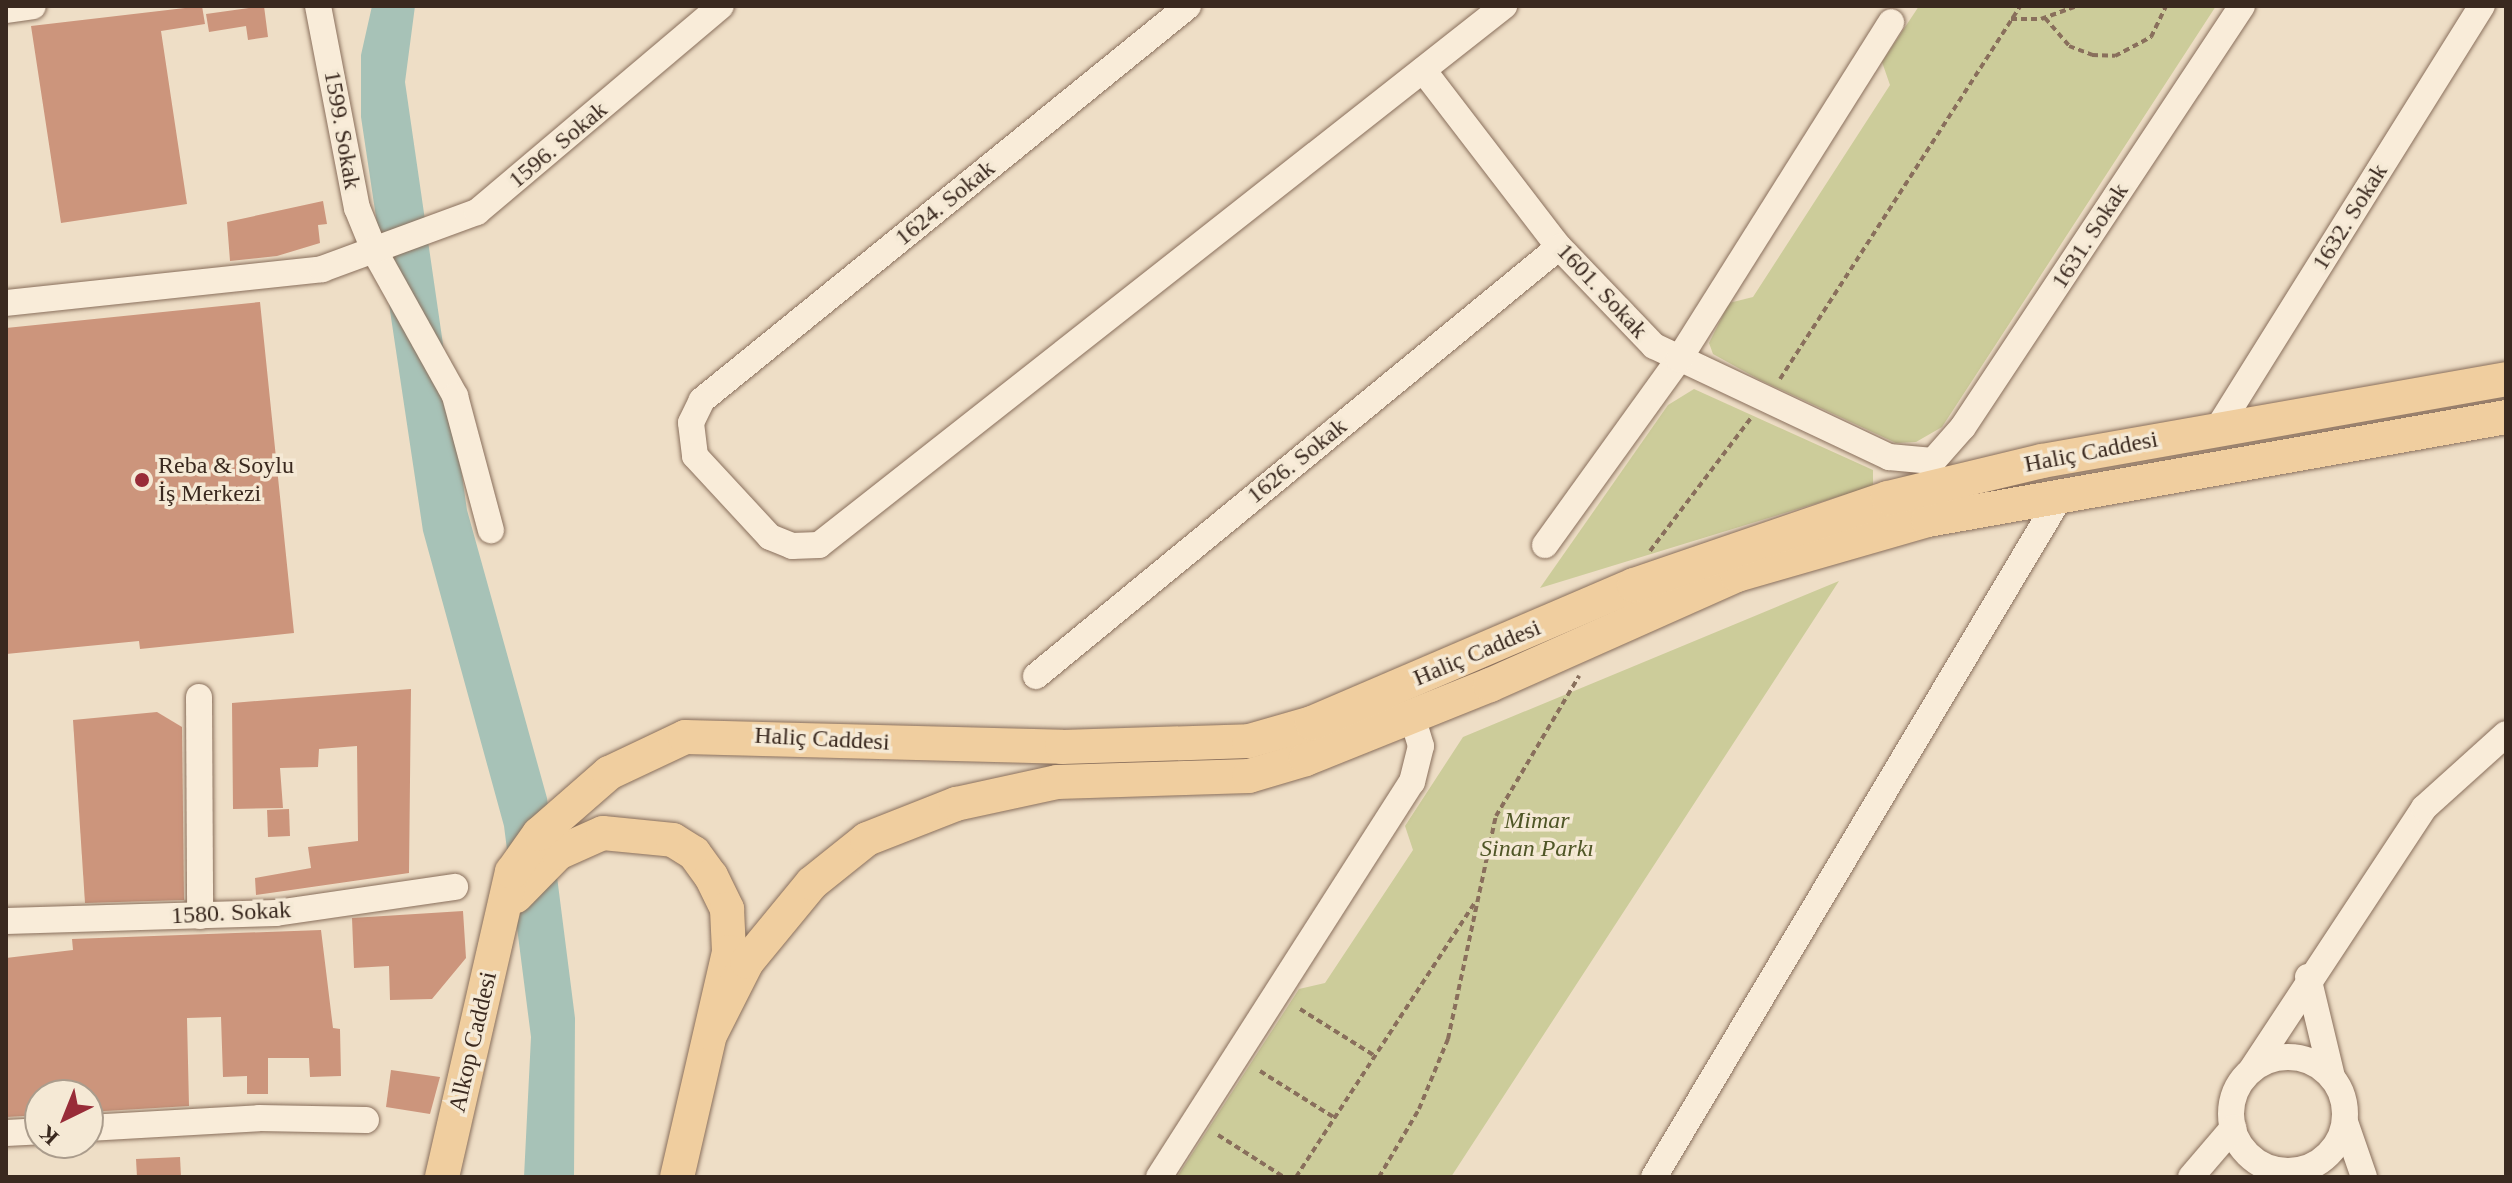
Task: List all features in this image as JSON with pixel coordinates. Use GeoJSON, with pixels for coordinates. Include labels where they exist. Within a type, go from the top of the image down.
{"type":"FeatureCollection","features":[{"type":"Feature","properties":{"kind":"main road","name":"Haliç Caddesi"},"geometry":{"type":"LineString","coordinates":[[504,907],[512,872],[563,811],[609,773],[685,737],[1062,747],[1249,741],[1312,723],[1649,580],[1888,498],[1941,472],[2506,379]]}},
{"type":"Feature","properties":{"kind":"main road","name":"Haliç Caddesi"},"geometry":{"type":"LineString","coordinates":[[711,1033],[747,962],[812,883],[867,839],[956,804],[1057,782],[1249,776],[1412,717],[1737,575],[1963,514],[2506,417]]}},
{"type":"Feature","properties":{"kind":"main road"},"geometry":{"type":"LineString","coordinates":[[1941,472],[1963,514]]}},
{"type":"Feature","properties":{"kind":"main road"},"geometry":{"type":"LineString","coordinates":[[504,907],[558,853],[603,833],[641,834],[683,846],[711,876],[727,909],[729,952],[677,1177]]}},
{"type":"Feature","properties":{"kind":"main road","name":"Alkop Caddesi"},"geometry":{"type":"LineString","coordinates":[[442,1177],[504,907]]}},
{"type":"Feature","properties":{"kind":"street"},"geometry":{"type":"LineString","coordinates":[[6,10],[33,6]]}},
{"type":"Feature","properties":{"kind":"street","name":"1599. Sokak"},"geometry":{"type":"LineString","coordinates":[[318,6],[357,208],[375,252],[455,396],[491,530]]}},
{"type":"Feature","properties":{"kind":"street","name":"1596. Sokak"},"geometry":{"type":"LineString","coordinates":[[6,303],[322,269],[477,212],[721,6]]}},
{"type":"Feature","properties":{"kind":"street","name":"1624. Sokak"},"geometry":{"type":"LineString","coordinates":[[1188,6],[702,400],[690,435],[701,465],[770,537],[792,546],[819,545],[1423,70]]}},
{"type":"Feature","properties":{"kind":"street"},"geometry":{"type":"LineString","coordinates":[[1423,70],[1504,6]]}},
{"type":"Feature","properties":{"kind":"street","name":"1631. Sokak"},"geometry":{"type":"LineString","coordinates":[[1941,472],[1963,427],[2242,6]]}},
{"type":"Feature","properties":{"kind":"street","name":"1632. Sokak"},"geometry":{"type":"LineString","coordinates":[[2218,428],[2482,6]]}},
{"type":"Feature","properties":{"kind":"street"},"geometry":{"type":"LineString","coordinates":[[1545,545],[1679,359],[1891,22]]}},
{"type":"Feature","properties":{"kind":"street","name":"1601. Sokak"},"geometry":{"type":"LineString","coordinates":[[1423,70],[1559,247],[1635,330],[1679,359],[1889,457],[1941,472]]}},
{"type":"Feature","properties":{"kind":"street","name":"1626. Sokak"},"geometry":{"type":"LineString","coordinates":[[1036,676],[1559,247]]}},
{"type":"Feature","properties":{"kind":"street"},"geometry":{"type":"LineString","coordinates":[[1654,1177],[2060,497]]}},
{"type":"Feature","properties":{"kind":"street"},"geometry":{"type":"LineString","coordinates":[[199,697],[200,916]]}},
{"type":"Feature","properties":{"kind":"street"},"geometry":{"type":"LineString","coordinates":[[1159,1177],[1412,782],[1421,746],[1412,717]]}},
{"type":"Feature","properties":{"kind":"street"},"geometry":{"type":"LineString","coordinates":[[2345,1122],[2331,1152],[2304,1173],[2285,1171],[2252,1158],[2233,1128],[2233,1096],[2308,977],[2424,808],[2506,734]]}},
{"type":"Feature","properties":{"kind":"street","name":"1580. Sokak"},"geometry":{"type":"LineString","coordinates":[[6,921],[276,913],[455,887]]}},
{"type":"Feature","properties":{"kind":"street"},"geometry":{"type":"LineString","coordinates":[[2308,977],[2332,1077],[2341,1090],[2345,1122],[2364,1177]]}},
{"type":"Feature","properties":{"kind":"street"},"geometry":{"type":"LineString","coordinates":[[2252,1069],[2286,1057],[2303,1059],[2332,1077]]}},
{"type":"Feature","properties":{"kind":"street"},"geometry":{"type":"LineString","coordinates":[[104,1127],[259,1118],[366,1120]]}},
{"type":"Feature","properties":{"kind":"street"},"geometry":{"type":"LineString","coordinates":[[2191,1177],[2233,1128]]}},
{"type":"Feature","properties":{"kind":"path"},"geometry":{"type":"LineString","coordinates":[[1649,580],[1646,555],[1766,398],[2020,6]]}},
{"type":"Feature","properties":{"kind":"path"},"geometry":{"type":"LineString","coordinates":[[2011,19],[2045,18],[2077,6]]}},
{"type":"Feature","properties":{"kind":"path"},"geometry":{"type":"LineString","coordinates":[[2045,18],[2069,46],[2092,55],[2115,56],[2151,37],[2166,6]]}},
{"type":"Feature","properties":{"kind":"path"},"geometry":{"type":"LineString","coordinates":[[1379,1177],[1419,1109],[1448,1039],[1496,816],[1547,722],[1583,670]]}},
{"type":"Feature","properties":{"kind":"path"},"geometry":{"type":"LineString","coordinates":[[1296,1177],[1476,900]]}},
{"type":"Feature","properties":{"kind":"path"},"geometry":{"type":"LineString","coordinates":[[1300,1009],[1375,1056]]}},
{"type":"Feature","properties":{"kind":"path"},"geometry":{"type":"LineString","coordinates":[[1260,1071],[1335,1118]]}},
{"type":"Feature","properties":{"kind":"path"},"geometry":{"type":"LineString","coordinates":[[1218,1135],[1284,1177]]}},
{"type":"Feature","properties":{"kind":"green space"},"geometry":{"type":"Polygon","coordinates":[[[1919,6],[2216,6],[1942,427],[1916,442],[1896,443],[1760,380],[1713,354],[1709,343],[1729,303],[1753,297],[1890,85],[1882,62],[1919,6]]]}},
{"type":"Feature","properties":{"kind":"green space"},"geometry":{"type":"Polygon","coordinates":[[[1694,389],[1873,470],[1873,486],[1540,588],[1668,405],[1694,389]]]}},
{"type":"Feature","properties":{"kind":"green space","name":"Mimar Sinan Parkı"},"geometry":{"type":"Polygon","coordinates":[[[1839,581],[1451,1177],[1177,1177],[1299,989],[1325,983],[1413,850],[1405,826],[1463,737],[1839,581]]]}},
{"type":"Feature","properties":{"kind":"shaded area"},"geometry":{"type":"Polygon","coordinates":[[[372,6],[415,6],[405,82],[467,510],[547,798],[575,1018],[574,1177],[524,1177],[531,1037],[504,826],[423,531],[361,117],[361,55],[372,6]]]}},
{"type":"Feature","properties":{"kind":"building"},"geometry":{"type":"Polygon","coordinates":[[[202,6],[205,24],[161,31],[187,204],[61,223],[31,26],[202,6]]]}},
{"type":"Feature","properties":{"kind":"building"},"geometry":{"type":"Polygon","coordinates":[[[264,6],[268,37],[248,40],[246,26],[209,32],[206,14],[264,6]]]}},
{"type":"Feature","properties":{"kind":"building"},"geometry":{"type":"Polygon","coordinates":[[[323,201],[327,224],[318,225],[320,243],[277,256],[230,261],[227,222],[323,201]]]}},
{"type":"Feature","properties":{"kind":"building","name":"Reba & Soylu İş Merkezi"},"geometry":{"type":"Polygon","coordinates":[[[260,302],[294,633],[140,649],[139,641],[6,654],[6,328],[260,302]]]}},
{"type":"Feature","properties":{"kind":"building"},"geometry":{"type":"Polygon","coordinates":[[[411,689],[409,873],[256,895],[255,878],[311,868],[308,847],[358,841],[357,746],[319,749],[318,767],[280,768],[283,808],[233,809],[232,703],[411,689]]]}},
{"type":"Feature","properties":{"kind":"building"},"geometry":{"type":"Polygon","coordinates":[[[157,712],[182,727],[184,900],[85,903],[73,720],[157,712]]]}},
{"type":"Feature","properties":{"kind":"building"},"geometry":{"type":"Polygon","coordinates":[[[289,809],[290,836],[268,837],[267,810],[289,809]]]}},
{"type":"Feature","properties":{"kind":"building"},"geometry":{"type":"Polygon","coordinates":[[[463,911],[466,958],[432,999],[390,1000],[389,966],[354,968],[352,918],[463,911]]]}},
{"type":"Feature","properties":{"kind":"building"},"geometry":{"type":"Polygon","coordinates":[[[321,930],[333,1028],[340,1029],[341,1076],[310,1077],[309,1058],[268,1058],[268,1094],[247,1094],[247,1076],[223,1077],[221,1017],[187,1018],[189,1106],[104,1111],[104,1079],[24,1079],[24,1116],[6,1117],[6,958],[73,950],[72,939],[321,930]]]}},
{"type":"Feature","properties":{"kind":"building"},"geometry":{"type":"Polygon","coordinates":[[[391,1070],[440,1077],[430,1114],[386,1107],[391,1070]]]}},
{"type":"Feature","properties":{"kind":"building"},"geometry":{"type":"Polygon","coordinates":[[[180,1157],[181,1177],[137,1177],[136,1159],[180,1157]]]}},
{"type":"Feature","properties":{"kind":"place","name":"Reba & Soylu İş Merkezi"},"geometry":{"type":"Point","coordinates":[142,480]}}]}
